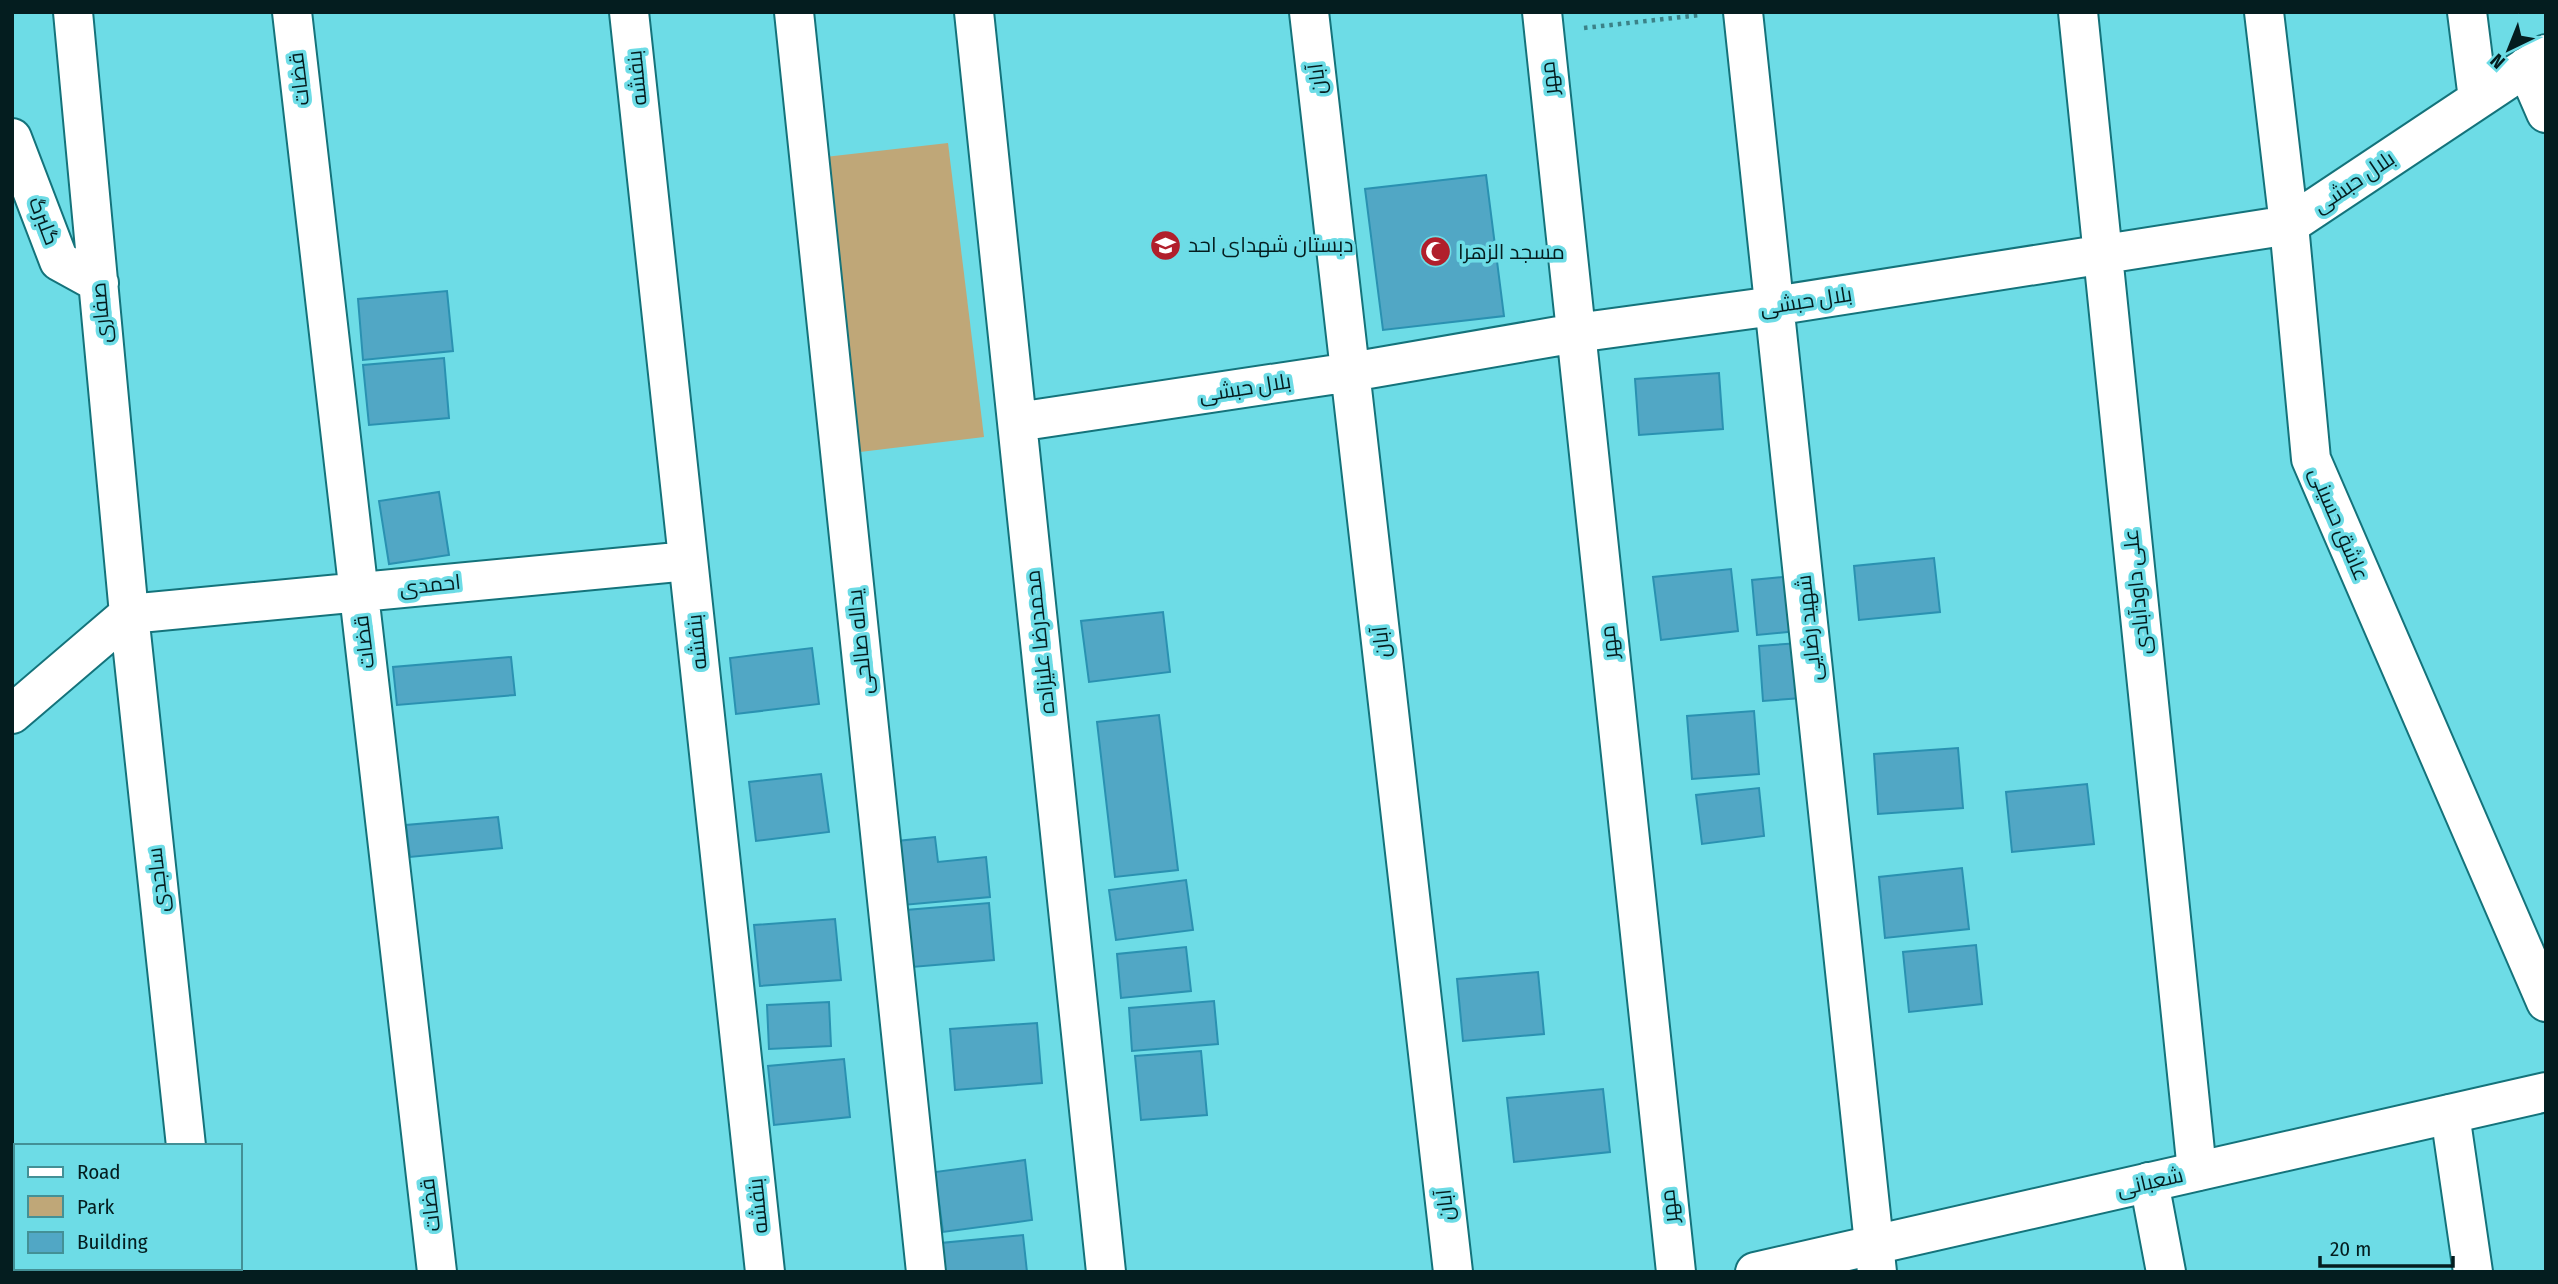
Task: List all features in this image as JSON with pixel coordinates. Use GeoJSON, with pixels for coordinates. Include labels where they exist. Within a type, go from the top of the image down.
{"type":"FeatureCollection","features":[{"type":"Feature","properties":{"kind":"street","name":"صفاری"},"geometry":{"type":"LineString","coordinates":[[73,12],[130,614]]}},
{"type":"Feature","properties":{"kind":"street","name":"قضات"},"geometry":{"type":"LineString","coordinates":[[292,12],[437,1272]]}},
{"type":"Feature","properties":{"kind":"street","name":"بنفشه"},"geometry":{"type":"LineString","coordinates":[[629,12],[765,1272]]}},
{"type":"Feature","properties":{"kind":"street","name":"یداله صالحی"},"geometry":{"type":"LineString","coordinates":[[794,12],[926,1272]]}},
{"type":"Feature","properties":{"kind":"street","name":"محمدرضا علیزاده"},"geometry":{"type":"LineString","coordinates":[[974,12],[1106,1272]]}},
{"type":"Feature","properties":{"kind":"street","name":"آبان"},"geometry":{"type":"LineString","coordinates":[[1309,12],[1452,1272]]}},
{"type":"Feature","properties":{"kind":"street","name":"علی داودآبادی"},"geometry":{"type":"LineString","coordinates":[[2078,12],[2197,1171]]}},
{"type":"Feature","properties":{"kind":"street","name":"عاشق حسینی"},"geometry":{"type":"LineString","coordinates":[[2264,12],[2289,225],[2311,459],[2546,1002]]}},
{"type":"Feature","properties":{"kind":"street"},"geometry":{"type":"LineString","coordinates":[[2468,12],[2478,99]]}},
{"type":"Feature","properties":{"kind":"street","name":"شهید رضایی"},"geometry":{"type":"LineString","coordinates":[[1728,13],[1774,306],[1876,1258]]}},
{"type":"Feature","properties":{"kind":"street","name":"مهر"},"geometry":{"type":"LineString","coordinates":[[1543,22],[1676,1272]]}},
{"type":"Feature","properties":{"kind":"street","name":"بلال حبشی"},"geometry":{"type":"LineString","coordinates":[[1017,422],[1351,372],[1576,333],[1774,306],[2289,225],[2536,61]]}},
{"type":"Feature","properties":{"kind":"street"},"geometry":{"type":"LineString","coordinates":[[2536,61],[2546,113]]}},
{"type":"Feature","properties":{"kind":"street","name":"گلبرگ"},"geometry":{"type":"LineString","coordinates":[[12,138],[59,261],[99,283]]}},
{"type":"Feature","properties":{"kind":"street","name":"احمدی"},"geometry":{"type":"LineString","coordinates":[[130,614],[688,561]]}},
{"type":"Feature","properties":{"kind":"street"},"geometry":{"type":"LineString","coordinates":[[12,714],[130,614]]}},
{"type":"Feature","properties":{"kind":"street","name":"ساجدی"},"geometry":{"type":"LineString","coordinates":[[130,614],[186,1144]]}},
{"type":"Feature","properties":{"kind":"street","name":"شعبانی"},"geometry":{"type":"LineString","coordinates":[[1755,1272],[1876,1258],[2149,1182],[2546,1092]]}},
{"type":"Feature","properties":{"kind":"street"},"geometry":{"type":"LineString","coordinates":[[2450,1114],[2473,1272]]}},
{"type":"Feature","properties":{"kind":"street"},"geometry":{"type":"LineString","coordinates":[[2149,1182],[2166,1272]]}},
{"type":"Feature","properties":{"kind":"path"},"geometry":{"type":"LineString","coordinates":[[1543,22],[1728,13]]}},
{"type":"Feature","properties":{"kind":"green space"},"geometry":{"type":"Polygon","coordinates":[[[948,143],[984,437],[860,452],[825,157],[948,143]]]}},
{"type":"Feature","properties":{"kind":"building","name":"مسجد الزهرا"},"geometry":{"type":"Polygon","coordinates":[[[1486,175],[1504,316],[1383,330],[1365,189],[1486,175]]]}},
{"type":"Feature","properties":{"kind":"building"},"geometry":{"type":"Polygon","coordinates":[[[447,291],[453,351],[363,360],[358,299],[447,291]]]}},
{"type":"Feature","properties":{"kind":"building"},"geometry":{"type":"Polygon","coordinates":[[[444,358],[449,418],[369,425],[363,365],[444,358]]]}},
{"type":"Feature","properties":{"kind":"building"},"geometry":{"type":"Polygon","coordinates":[[[1719,373],[1723,429],[1639,435],[1635,379],[1719,373]]]}},
{"type":"Feature","properties":{"kind":"building"},"geometry":{"type":"Polygon","coordinates":[[[439,492],[449,555],[389,564],[379,501],[439,492]]]}},
{"type":"Feature","properties":{"kind":"building"},"geometry":{"type":"Polygon","coordinates":[[[1934,558],[1940,612],[1859,620],[1854,566],[1934,558]]]}},
{"type":"Feature","properties":{"kind":"building"},"geometry":{"type":"Polygon","coordinates":[[[1731,569],[1738,631],[1661,640],[1653,577],[1731,569]]]}},
{"type":"Feature","properties":{"kind":"building"},"geometry":{"type":"Polygon","coordinates":[[[1792,576],[1797,631],[1757,635],[1752,580],[1792,576]]]}},
{"type":"Feature","properties":{"kind":"building"},"geometry":{"type":"Polygon","coordinates":[[[1163,612],[1170,672],[1089,682],[1081,621],[1163,612]]]}},
{"type":"Feature","properties":{"kind":"building"},"geometry":{"type":"Polygon","coordinates":[[[1799,643],[1802,698],[1763,701],[1759,646],[1799,643]]]}},
{"type":"Feature","properties":{"kind":"building"},"geometry":{"type":"Polygon","coordinates":[[[812,648],[819,704],[736,714],[730,658],[812,648]]]}},
{"type":"Feature","properties":{"kind":"building"},"geometry":{"type":"Polygon","coordinates":[[[511,657],[515,695],[397,705],[393,667],[511,657]]]}},
{"type":"Feature","properties":{"kind":"building"},"geometry":{"type":"Polygon","coordinates":[[[1754,711],[1759,774],[1692,779],[1687,716],[1754,711]]]}},
{"type":"Feature","properties":{"kind":"building"},"geometry":{"type":"Polygon","coordinates":[[[1159,715],[1178,870],[1115,877],[1097,722],[1159,715]]]}},
{"type":"Feature","properties":{"kind":"building"},"geometry":{"type":"Polygon","coordinates":[[[1958,748],[1963,808],[1878,814],[1874,754],[1958,748]]]}},
{"type":"Feature","properties":{"kind":"building"},"geometry":{"type":"Polygon","coordinates":[[[821,774],[829,832],[756,841],[749,782],[821,774]]]}},
{"type":"Feature","properties":{"kind":"building"},"geometry":{"type":"Polygon","coordinates":[[[2087,784],[2094,844],[2012,852],[2006,792],[2087,784]]]}},
{"type":"Feature","properties":{"kind":"building"},"geometry":{"type":"Polygon","coordinates":[[[1759,788],[1764,836],[1702,844],[1696,795],[1759,788]]]}},
{"type":"Feature","properties":{"kind":"building"},"geometry":{"type":"Polygon","coordinates":[[[498,817],[502,848],[410,857],[406,825],[498,817]]]}},
{"type":"Feature","properties":{"kind":"building"},"geometry":{"type":"Polygon","coordinates":[[[935,837],[938,862],[986,857],[990,897],[903,905],[897,841],[935,837]]]}},
{"type":"Feature","properties":{"kind":"building"},"geometry":{"type":"Polygon","coordinates":[[[1962,868],[1969,929],[1885,938],[1879,877],[1962,868]]]}},
{"type":"Feature","properties":{"kind":"building"},"geometry":{"type":"Polygon","coordinates":[[[1186,880],[1193,930],[1116,940],[1109,890],[1186,880]]]}},
{"type":"Feature","properties":{"kind":"building"},"geometry":{"type":"Polygon","coordinates":[[[989,903],[994,960],[912,967],[906,910],[989,903]]]}},
{"type":"Feature","properties":{"kind":"building"},"geometry":{"type":"Polygon","coordinates":[[[835,919],[841,980],[760,986],[754,925],[835,919]]]}},
{"type":"Feature","properties":{"kind":"building"},"geometry":{"type":"Polygon","coordinates":[[[1976,945],[1982,1004],[1909,1012],[1903,952],[1976,945]]]}},
{"type":"Feature","properties":{"kind":"building"},"geometry":{"type":"Polygon","coordinates":[[[1186,947],[1191,991],[1121,998],[1117,954],[1186,947]]]}},
{"type":"Feature","properties":{"kind":"building"},"geometry":{"type":"Polygon","coordinates":[[[1538,972],[1544,1034],[1463,1041],[1457,979],[1538,972]]]}},
{"type":"Feature","properties":{"kind":"building"},"geometry":{"type":"Polygon","coordinates":[[[1214,1001],[1218,1044],[1132,1051],[1129,1008],[1214,1001]]]}},
{"type":"Feature","properties":{"kind":"building"},"geometry":{"type":"Polygon","coordinates":[[[829,1002],[831,1046],[769,1049],[767,1005],[829,1002]]]}},
{"type":"Feature","properties":{"kind":"building"},"geometry":{"type":"Polygon","coordinates":[[[1037,1023],[1042,1083],[955,1090],[950,1029],[1037,1023]]]}},
{"type":"Feature","properties":{"kind":"building"},"geometry":{"type":"Polygon","coordinates":[[[1201,1051],[1207,1115],[1141,1120],[1135,1056],[1201,1051]]]}},
{"type":"Feature","properties":{"kind":"building"},"geometry":{"type":"Polygon","coordinates":[[[844,1059],[850,1117],[774,1125],[768,1066],[844,1059]]]}},
{"type":"Feature","properties":{"kind":"building"},"geometry":{"type":"Polygon","coordinates":[[[1603,1089],[1610,1152],[1514,1162],[1507,1098],[1603,1089]]]}},
{"type":"Feature","properties":{"kind":"building"},"geometry":{"type":"Polygon","coordinates":[[[1025,1160],[1032,1220],[943,1232],[935,1172],[1025,1160]]]}},
{"type":"Feature","properties":{"kind":"building"},"geometry":{"type":"Polygon","coordinates":[[[1023,1235],[1027,1272],[944,1272],[941,1243],[1023,1235]]]}},
{"type":"Feature","properties":{"kind":"place","name":"دبستان شهدای احد"},"geometry":{"type":"Point","coordinates":[1165,245]}},
{"type":"Feature","properties":{"kind":"place","name":"مسجد الزهرا"},"geometry":{"type":"Point","coordinates":[1435,252]}}]}
